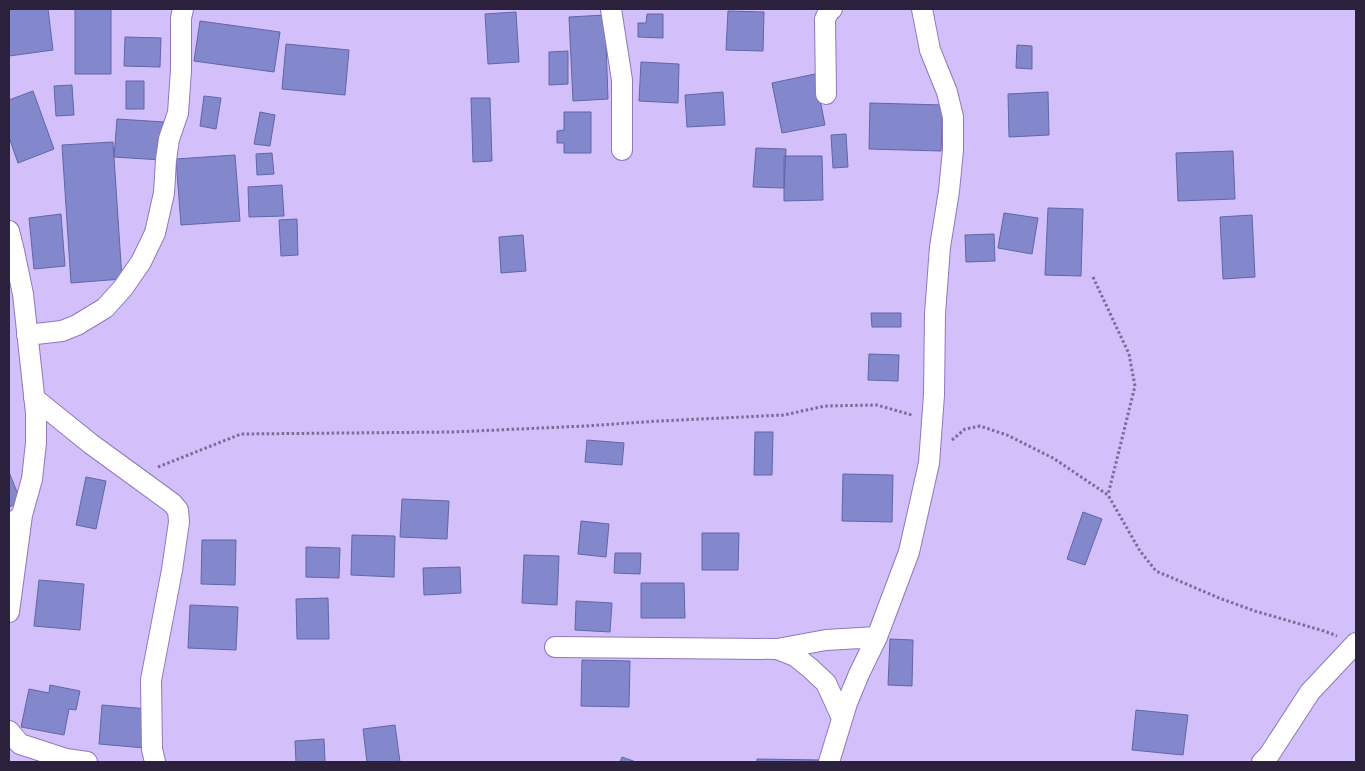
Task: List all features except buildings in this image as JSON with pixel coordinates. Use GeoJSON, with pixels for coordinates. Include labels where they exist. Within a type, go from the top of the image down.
{"type":"FeatureCollection","features":[{"type":"Feature","properties":{"kind":"street"},"geometry":{"type":"LineString","coordinates":[[27,335],[62,331],[77,325],[105,308],[124,288],[155,232],[164,192],[169,138],[178,113],[181,70],[181,18],[183,9]]}},
{"type":"Feature","properties":{"kind":"street"},"geometry":{"type":"LineString","coordinates":[[611,9],[622,80],[622,150]]}},
{"type":"Feature","properties":{"kind":"street"},"geometry":{"type":"LineString","coordinates":[[826,94],[825,18],[832,9]]}},
{"type":"Feature","properties":{"kind":"street"},"geometry":{"type":"LineString","coordinates":[[829,762],[842,718],[859,674],[877,637],[909,552],[930,459],[934,395],[935,314],[940,247],[953,150],[952,117],[947,92],[930,50],[922,9]]}},
{"type":"Feature","properties":{"kind":"street"},"geometry":{"type":"LineString","coordinates":[[9,231],[23,294],[36,413],[36,444],[32,479],[15,521],[9,612]]}},
{"type":"Feature","properties":{"kind":"street"},"geometry":{"type":"LineString","coordinates":[[34,398],[91,444],[172,503],[178,510],[179,522],[172,570],[151,680],[152,749],[155,762]]}},
{"type":"Feature","properties":{"kind":"street"},"geometry":{"type":"LineString","coordinates":[[555,647],[777,650],[826,640],[877,637]]}},
{"type":"Feature","properties":{"kind":"street"},"geometry":{"type":"LineString","coordinates":[[1262,762],[1269,755],[1310,692],[1356,643]]}},
{"type":"Feature","properties":{"kind":"street"},"geometry":{"type":"LineString","coordinates":[[777,650],[795,656],[826,683],[842,718]]}},
{"type":"Feature","properties":{"kind":"street"},"geometry":{"type":"LineString","coordinates":[[9,731],[20,744],[66,760],[87,762]]}},
{"type":"Feature","properties":{"kind":"path"},"geometry":{"type":"LineString","coordinates":[[1093,277],[1129,354],[1135,386],[1108,496]]}},
{"type":"Feature","properties":{"kind":"path"},"geometry":{"type":"LineString","coordinates":[[134,476],[241,434],[453,432],[784,415],[825,406],[877,405],[932,421]]}},
{"type":"Feature","properties":{"kind":"path"},"geometry":{"type":"LineString","coordinates":[[930,459],[965,429],[980,426],[1007,435],[1053,458],[1108,496],[1140,551],[1156,571],[1255,611],[1324,631],[1356,643]]}}]}
